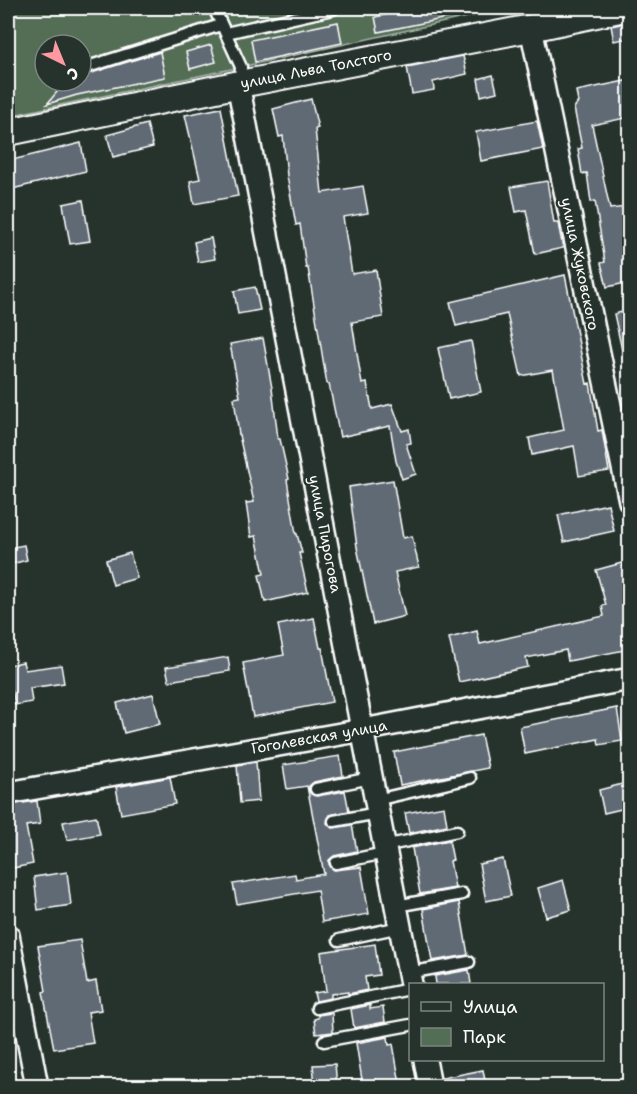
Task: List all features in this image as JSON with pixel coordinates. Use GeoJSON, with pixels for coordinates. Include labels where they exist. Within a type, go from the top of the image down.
{"type":"FeatureCollection","features":[{"type":"Feature","properties":{"kind":"street","name":"улица Льва Толстого"},"geometry":{"type":"LineString","coordinates":[[8,132],[624,8]]}},
{"type":"Feature","properties":{"kind":"street","name":"улица Жуковского"},"geometry":{"type":"LineString","coordinates":[[531,28],[630,501]]}},
{"type":"Feature","properties":{"kind":"street","name":"улица Пирогова"},"geometry":{"type":"LineString","coordinates":[[240,84],[240,94],[410,982]]}},
{"type":"Feature","properties":{"kind":"street","name":"Гоголевская улица"},"geometry":{"type":"LineString","coordinates":[[8,793],[363,730],[630,679]]}},
{"type":"Feature","properties":{"kind":"street"},"geometry":{"type":"LineString","coordinates":[[8,935],[37,1086]]}},
{"type":"Feature","properties":{"kind":"street"},"geometry":{"type":"LineString","coordinates":[[427,1061],[430,1086]]}},
{"type":"Feature","properties":{"kind":"lane"},"geometry":{"type":"LineString","coordinates":[[214,8],[241,67],[240,84]]}},
{"type":"Feature","properties":{"kind":"lane"},"geometry":{"type":"LineString","coordinates":[[93,66],[224,29],[333,9]]}},
{"type":"Feature","properties":{"kind":"lane"},"geometry":{"type":"LineString","coordinates":[[316,789],[371,777]]}},
{"type":"Feature","properties":{"kind":"lane"},"geometry":{"type":"LineString","coordinates":[[334,821],[471,778]]}},
{"type":"Feature","properties":{"kind":"lane"},"geometry":{"type":"LineString","coordinates":[[336,863],[457,831]]}},
{"type":"Feature","properties":{"kind":"lane"},"geometry":{"type":"LineString","coordinates":[[396,906],[462,894]]}},
{"type":"Feature","properties":{"kind":"lane"},"geometry":{"type":"LineString","coordinates":[[339,940],[400,927]]}},
{"type":"Feature","properties":{"kind":"lane"},"geometry":{"type":"LineString","coordinates":[[317,1008],[410,982],[470,962]]}},
{"type":"Feature","properties":{"kind":"lane"},"geometry":{"type":"LineString","coordinates":[[324,1041],[409,1025]]}},
{"type":"Feature","properties":{"kind":"green space"},"geometry":{"type":"Polygon","coordinates":[[[8,8],[508,8],[8,116],[8,8]]]}},
{"type":"Feature","properties":{"kind":"building"},"geometry":{"type":"Polygon","coordinates":[[[419,8],[466,8],[467,14],[378,32],[375,17],[419,8]]]}},
{"type":"Feature","properties":{"kind":"building"},"geometry":{"type":"Polygon","coordinates":[[[338,22],[342,43],[255,62],[251,40],[338,22]]]}},
{"type":"Feature","properties":{"kind":"building"},"geometry":{"type":"Polygon","coordinates":[[[630,22],[630,38],[614,41],[611,26],[630,22]]]}},
{"type":"Feature","properties":{"kind":"building"},"geometry":{"type":"Polygon","coordinates":[[[211,45],[216,62],[190,69],[186,52],[211,45]]]}},
{"type":"Feature","properties":{"kind":"building"},"geometry":{"type":"Polygon","coordinates":[[[160,52],[165,77],[93,92],[93,72],[160,52]]]}},
{"type":"Feature","properties":{"kind":"building"},"geometry":{"type":"Polygon","coordinates":[[[463,56],[467,74],[433,82],[434,90],[412,94],[407,67],[463,56]]]}},
{"type":"Feature","properties":{"kind":"building"},"geometry":{"type":"Polygon","coordinates":[[[493,75],[497,92],[481,96],[478,79],[493,75]]]}},
{"type":"Feature","properties":{"kind":"building"},"geometry":{"type":"Polygon","coordinates":[[[630,80],[630,117],[592,125],[610,209],[626,207],[630,231],[630,282],[607,287],[601,263],[605,262],[595,201],[591,202],[587,173],[582,174],[578,149],[582,148],[574,108],[578,102],[576,91],[630,80]]]}},
{"type":"Feature","properties":{"kind":"building"},"geometry":{"type":"Polygon","coordinates":[[[56,93],[87,93],[77,95],[47,104],[56,93]]]}},
{"type":"Feature","properties":{"kind":"building"},"geometry":{"type":"Polygon","coordinates":[[[311,99],[318,128],[315,129],[322,193],[363,186],[368,213],[343,217],[352,274],[376,270],[383,317],[352,322],[362,384],[367,383],[372,409],[392,404],[402,431],[409,429],[411,443],[406,444],[416,474],[402,479],[396,461],[390,426],[340,437],[329,384],[327,384],[300,224],[296,225],[287,176],[283,136],[279,137],[273,109],[311,99]]]}},
{"type":"Feature","properties":{"kind":"building"},"geometry":{"type":"Polygon","coordinates":[[[221,108],[238,196],[194,204],[190,181],[200,179],[185,115],[221,108]]]}},
{"type":"Feature","properties":{"kind":"building"},"geometry":{"type":"Polygon","coordinates":[[[537,121],[543,149],[481,161],[476,132],[537,121]]]}},
{"type":"Feature","properties":{"kind":"building"},"geometry":{"type":"Polygon","coordinates":[[[147,124],[153,147],[113,157],[107,135],[147,124]]]}},
{"type":"Feature","properties":{"kind":"building"},"geometry":{"type":"Polygon","coordinates":[[[81,143],[86,171],[8,190],[8,161],[81,143]]]}},
{"type":"Feature","properties":{"kind":"building"},"geometry":{"type":"Polygon","coordinates":[[[547,181],[554,223],[558,223],[563,248],[535,254],[526,210],[516,212],[511,187],[547,181]]]}},
{"type":"Feature","properties":{"kind":"building"},"geometry":{"type":"Polygon","coordinates":[[[83,200],[90,241],[70,244],[63,204],[83,200]]]}},
{"type":"Feature","properties":{"kind":"building"},"geometry":{"type":"Polygon","coordinates":[[[211,238],[215,259],[198,262],[194,242],[211,238]]]}},
{"type":"Feature","properties":{"kind":"building"},"geometry":{"type":"Polygon","coordinates":[[[565,275],[587,384],[590,383],[598,431],[602,430],[609,471],[579,476],[574,446],[532,455],[529,438],[564,430],[553,370],[521,376],[507,314],[456,326],[450,302],[565,275]]]}},
{"type":"Feature","properties":{"kind":"building"},"geometry":{"type":"Polygon","coordinates":[[[255,287],[260,310],[238,314],[234,291],[255,287]]]}},
{"type":"Feature","properties":{"kind":"building"},"geometry":{"type":"Polygon","coordinates":[[[630,310],[630,358],[624,359],[614,314],[630,310]]]}},
{"type":"Feature","properties":{"kind":"building"},"geometry":{"type":"Polygon","coordinates":[[[263,338],[278,439],[280,439],[289,479],[287,480],[296,534],[302,553],[299,553],[308,592],[265,602],[259,575],[264,574],[256,536],[251,537],[246,503],[254,502],[239,435],[234,398],[240,397],[230,344],[263,338]]]}},
{"type":"Feature","properties":{"kind":"building"},"geometry":{"type":"Polygon","coordinates":[[[471,341],[481,392],[449,399],[438,348],[471,341]]]}},
{"type":"Feature","properties":{"kind":"building"},"geometry":{"type":"Polygon","coordinates":[[[393,480],[403,538],[412,536],[419,567],[395,572],[405,616],[373,624],[357,547],[349,487],[393,480]]]}},
{"type":"Feature","properties":{"kind":"building"},"geometry":{"type":"Polygon","coordinates":[[[608,504],[614,531],[564,542],[558,515],[608,504]]]}},
{"type":"Feature","properties":{"kind":"building"},"geometry":{"type":"Polygon","coordinates":[[[24,545],[27,560],[8,565],[8,548],[24,545]]]}},
{"type":"Feature","properties":{"kind":"building"},"geometry":{"type":"Polygon","coordinates":[[[130,553],[137,578],[113,585],[106,560],[130,553]]]}},
{"type":"Feature","properties":{"kind":"building"},"geometry":{"type":"Polygon","coordinates":[[[622,563],[630,590],[630,649],[568,661],[566,650],[526,658],[528,667],[459,682],[449,638],[477,631],[480,644],[604,616],[602,606],[606,605],[596,570],[622,563]]]}},
{"type":"Feature","properties":{"kind":"building"},"geometry":{"type":"Polygon","coordinates":[[[314,618],[332,702],[253,717],[243,663],[284,655],[278,625],[314,618]]]}},
{"type":"Feature","properties":{"kind":"building"},"geometry":{"type":"Polygon","coordinates":[[[228,657],[230,671],[169,681],[166,667],[228,657]]]}},
{"type":"Feature","properties":{"kind":"building"},"geometry":{"type":"Polygon","coordinates":[[[23,662],[25,670],[61,665],[64,683],[30,688],[32,702],[15,705],[12,691],[8,692],[8,665],[23,662]]]}},
{"type":"Feature","properties":{"kind":"building"},"geometry":{"type":"Polygon","coordinates":[[[153,694],[160,724],[124,733],[117,703],[153,694]]]}},
{"type":"Feature","properties":{"kind":"building"},"geometry":{"type":"Polygon","coordinates":[[[617,708],[622,741],[599,745],[598,739],[525,754],[520,727],[617,708]]]}},
{"type":"Feature","properties":{"kind":"building"},"geometry":{"type":"Polygon","coordinates":[[[481,735],[488,768],[400,785],[394,752],[481,735]]]}},
{"type":"Feature","properties":{"kind":"building"},"geometry":{"type":"Polygon","coordinates":[[[340,756],[343,776],[314,782],[309,786],[309,790],[311,794],[317,796],[345,791],[349,811],[330,815],[327,823],[332,828],[352,825],[357,851],[334,856],[329,860],[329,864],[334,870],[361,867],[369,914],[322,922],[317,890],[237,904],[233,884],[295,874],[296,879],[324,874],[307,786],[287,789],[283,765],[340,756]]]}},
{"type":"Feature","properties":{"kind":"building"},"geometry":{"type":"Polygon","coordinates":[[[256,762],[259,801],[240,803],[237,765],[256,762]]]}},
{"type":"Feature","properties":{"kind":"building"},"geometry":{"type":"Polygon","coordinates":[[[170,777],[175,804],[121,814],[116,787],[170,777]]]}},
{"type":"Feature","properties":{"kind":"building"},"geometry":{"type":"Polygon","coordinates":[[[630,782],[630,807],[604,813],[599,790],[630,782]]]}},
{"type":"Feature","properties":{"kind":"building"},"geometry":{"type":"Polygon","coordinates":[[[37,801],[40,824],[26,826],[33,864],[13,868],[8,842],[8,805],[37,801]]]}},
{"type":"Feature","properties":{"kind":"building"},"geometry":{"type":"Polygon","coordinates":[[[444,806],[447,825],[409,833],[405,813],[444,806]]]}},
{"type":"Feature","properties":{"kind":"building"},"geometry":{"type":"Polygon","coordinates":[[[96,816],[100,834],[67,840],[63,822],[96,816]]]}},
{"type":"Feature","properties":{"kind":"building"},"geometry":{"type":"Polygon","coordinates":[[[449,840],[455,888],[420,894],[412,848],[449,840]]]}},
{"type":"Feature","properties":{"kind":"building"},"geometry":{"type":"Polygon","coordinates":[[[503,859],[511,896],[486,901],[479,864],[503,859]]]}},
{"type":"Feature","properties":{"kind":"building"},"geometry":{"type":"Polygon","coordinates":[[[67,872],[71,905],[38,910],[34,877],[67,872]]]}},
{"type":"Feature","properties":{"kind":"building"},"geometry":{"type":"Polygon","coordinates":[[[563,880],[571,910],[546,917],[538,888],[563,880]]]}},
{"type":"Feature","properties":{"kind":"building"},"geometry":{"type":"Polygon","coordinates":[[[459,902],[468,955],[432,961],[423,909],[459,902]]]}},
{"type":"Feature","properties":{"kind":"building"},"geometry":{"type":"Polygon","coordinates":[[[80,940],[87,983],[96,981],[101,1010],[88,1012],[93,1043],[54,1049],[43,992],[46,991],[38,946],[80,940]]]}},
{"type":"Feature","properties":{"kind":"building"},"geometry":{"type":"Polygon","coordinates":[[[375,944],[379,975],[365,977],[367,990],[348,994],[348,992],[331,994],[331,998],[316,1001],[314,993],[326,991],[321,952],[375,944]]]}},
{"type":"Feature","properties":{"kind":"building"},"geometry":{"type":"Polygon","coordinates":[[[469,970],[471,983],[436,983],[435,976],[469,970]]]}},
{"type":"Feature","properties":{"kind":"building"},"geometry":{"type":"Polygon","coordinates":[[[370,1005],[370,1009],[383,1007],[385,1022],[354,1028],[351,1009],[370,1005]]]}},
{"type":"Feature","properties":{"kind":"building"},"geometry":{"type":"Polygon","coordinates":[[[332,1013],[333,1032],[316,1034],[314,1019],[318,1018],[318,1015],[332,1013]]]}},
{"type":"Feature","properties":{"kind":"building"},"geometry":{"type":"Polygon","coordinates":[[[388,1037],[389,1045],[393,1044],[400,1084],[363,1086],[356,1043],[388,1037]]]}},
{"type":"Feature","properties":{"kind":"building"},"geometry":{"type":"Polygon","coordinates":[[[335,1064],[337,1086],[315,1086],[313,1065],[335,1064]]]}},
{"type":"Feature","properties":{"kind":"building"},"geometry":{"type":"Polygon","coordinates":[[[483,1070],[486,1086],[442,1086],[442,1078],[483,1070]]]}}]}
